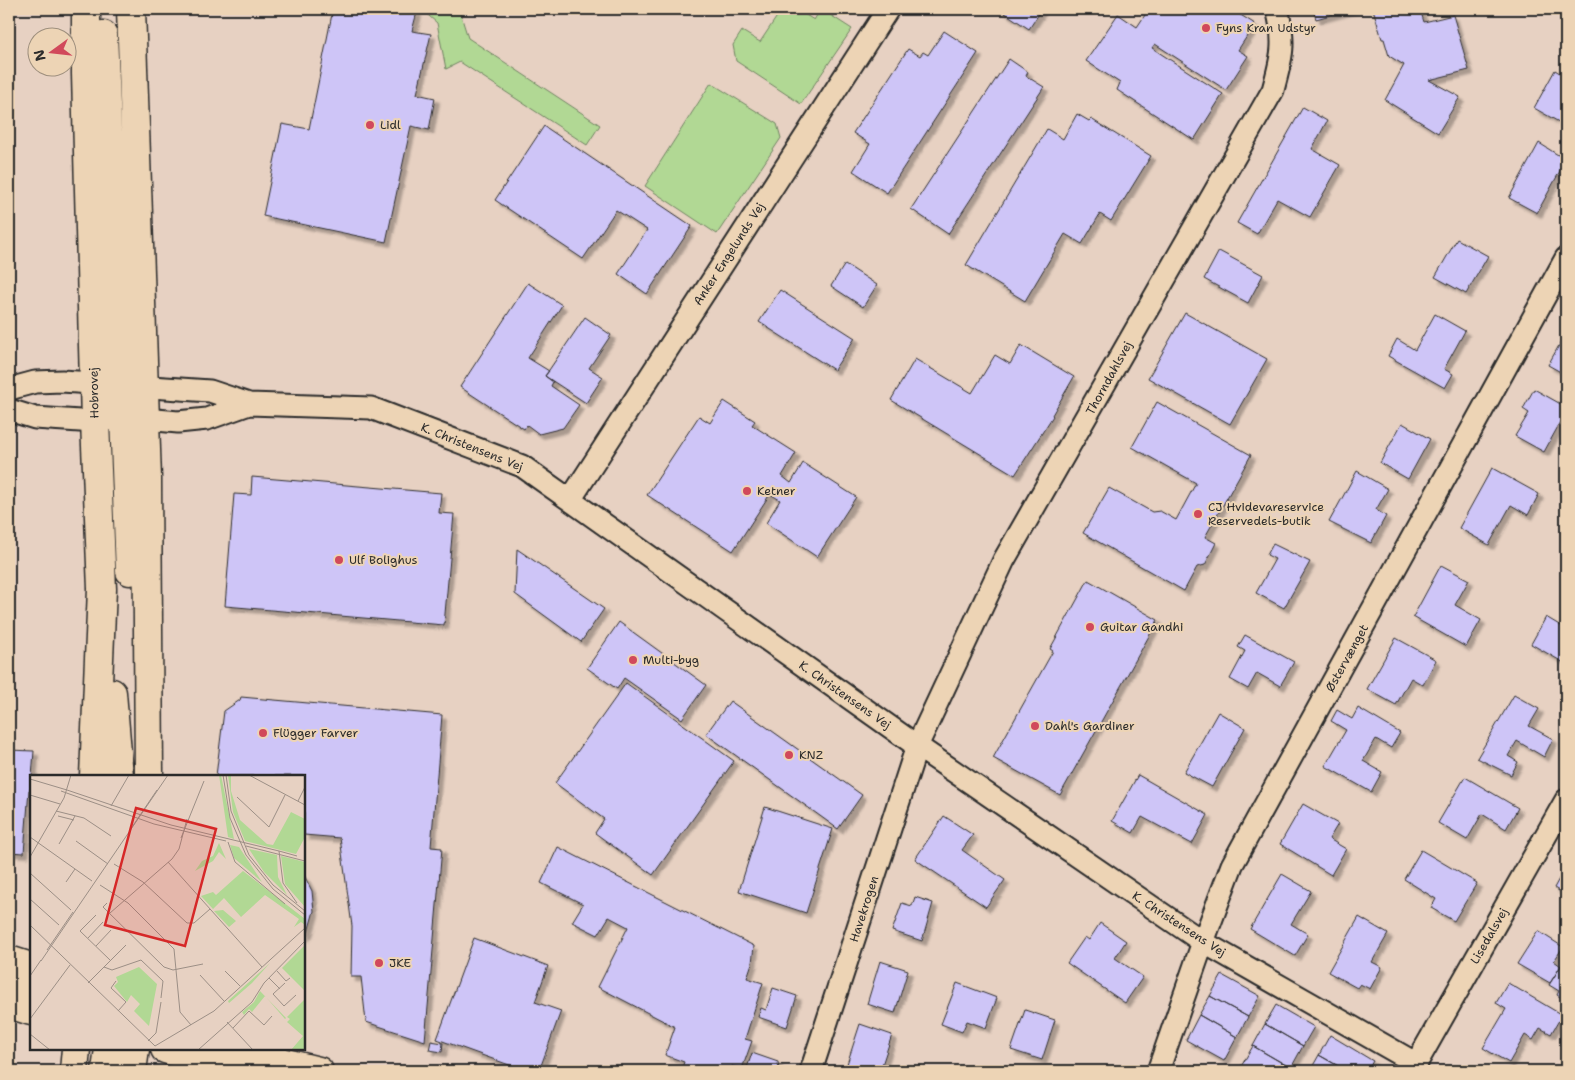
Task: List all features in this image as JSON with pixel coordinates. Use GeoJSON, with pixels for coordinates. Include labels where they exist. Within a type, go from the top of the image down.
{"type":"FeatureCollection","features":[{"type":"Feature","properties":{"kind":"main road","name":"Hobrovej"},"geometry":{"type":"LineString","coordinates":[[86,9],[86,64],[119,385],[134,418],[148,697],[149,775]]}},
{"type":"Feature","properties":{"kind":"main road"},"geometry":{"type":"LineString","coordinates":[[100,9],[119,385],[134,418]]}},
{"type":"Feature","properties":{"kind":"main road","name":"Hobrovej"},"geometry":{"type":"LineString","coordinates":[[94,775],[102,589],[95,422],[119,385],[131,9]]}},
{"type":"Feature","properties":{"kind":"main road"},"geometry":{"type":"LineString","coordinates":[[102,589],[119,775]]}},
{"type":"Feature","properties":{"kind":"main road"},"geometry":{"type":"LineString","coordinates":[[9,960],[30,967]]}},
{"type":"Feature","properties":{"kind":"main road"},"geometry":{"type":"LineString","coordinates":[[9,980],[30,987]]}},
{"type":"Feature","properties":{"kind":"main road"},"geometry":{"type":"LineString","coordinates":[[9,1004],[30,1011]]}},
{"type":"Feature","properties":{"kind":"main road"},"geometry":{"type":"LineString","coordinates":[[74,1071],[76,1050]]}},
{"type":"Feature","properties":{"kind":"main road"},"geometry":{"type":"LineString","coordinates":[[106,1071],[109,1050]]}},
{"type":"Feature","properties":{"kind":"main road"},"geometry":{"type":"LineString","coordinates":[[132,1071],[135,1050]]}},
{"type":"Feature","properties":{"kind":"main road"},"geometry":{"type":"LineString","coordinates":[[168,1050],[232,1071]]}},
{"type":"Feature","properties":{"kind":"main road"},"geometry":{"type":"LineString","coordinates":[[233,1050],[319,1071]]}},
{"type":"Feature","properties":{"kind":"main road"},"geometry":{"type":"LineString","coordinates":[[274,1050],[332,1071]]}},
{"type":"Feature","properties":{"kind":"street","name":"Anker Engelunds Vej"},"geometry":{"type":"LineString","coordinates":[[570,500],[888,9]]}},
{"type":"Feature","properties":{"kind":"street","name":"Thorndahlsvej"},"geometry":{"type":"LineString","coordinates":[[917,746],[1004,560],[1274,90],[1283,51],[1281,25],[1276,9]]}},
{"type":"Feature","properties":{"kind":"street","name":"Østervænget"},"geometry":{"type":"LineString","coordinates":[[1158,1071],[1232,865],[1566,258]]}},
{"type":"Feature","properties":{"kind":"street","name":"K. Christensens Vej"},"geometry":{"type":"LineString","coordinates":[[9,389],[35,382],[119,385],[210,391],[249,404],[371,408],[522,466],[917,746],[1203,942],[1414,1068]]}},
{"type":"Feature","properties":{"kind":"street","name":"K. Christensens Vej"},"geometry":{"type":"LineString","coordinates":[[9,410],[35,418],[95,422],[134,418],[178,422],[207,419],[249,404]]}},
{"type":"Feature","properties":{"kind":"street","name":"Havekrogen"},"geometry":{"type":"LineString","coordinates":[[811,1071],[917,746]]}},
{"type":"Feature","properties":{"kind":"street","name":"Lisedalsvej"},"geometry":{"type":"LineString","coordinates":[[1414,1068],[1566,800]]}},
{"type":"Feature","properties":{"kind":"green space"},"geometry":{"type":"Polygon","coordinates":[[[421,9],[459,9],[468,38],[600,125],[587,145],[460,62],[446,69],[437,23],[421,9]]]}},
{"type":"Feature","properties":{"kind":"green space"},"geometry":{"type":"Polygon","coordinates":[[[782,9],[796,9],[814,20],[821,9],[852,29],[801,104],[736,61],[733,45],[742,31],[760,42],[782,9]]]}},
{"type":"Feature","properties":{"kind":"green space"},"geometry":{"type":"Polygon","coordinates":[[[711,83],[777,124],[781,138],[717,234],[645,186],[711,83]]]}},
{"type":"Feature","properties":{"kind":"building","name":"Lidl"},"geometry":{"type":"Polygon","coordinates":[[[333,9],[398,9],[417,12],[412,31],[431,34],[417,94],[435,98],[429,130],[411,126],[386,242],[263,216],[282,124],[309,129],[333,9]]]}},
{"type":"Feature","properties":{"kind":"building"},"geometry":{"type":"Polygon","coordinates":[[[999,9],[1042,9],[1029,29],[999,9]]]}},
{"type":"Feature","properties":{"kind":"building"},"geometry":{"type":"Polygon","coordinates":[[[1149,9],[1231,9],[1255,24],[1238,50],[1248,56],[1226,90],[1155,44],[1152,48],[1223,94],[1194,140],[1117,90],[1120,83],[1086,61],[1118,14],[1137,27],[1149,9]]]}},
{"type":"Feature","properties":{"kind":"building"},"geometry":{"type":"Polygon","coordinates":[[[1313,9],[1352,9],[1316,19],[1313,9]]]}},
{"type":"Feature","properties":{"kind":"building"},"geometry":{"type":"Polygon","coordinates":[[[1373,9],[1420,9],[1424,22],[1453,15],[1469,70],[1429,80],[1460,97],[1438,133],[1385,100],[1404,65],[1389,56],[1373,9]]]}},
{"type":"Feature","properties":{"kind":"building"},"geometry":{"type":"Polygon","coordinates":[[[944,31],[978,53],[887,193],[853,171],[870,144],[853,133],[908,49],[920,56],[923,52],[928,55],[944,31]]]}},
{"type":"Feature","properties":{"kind":"building"},"geometry":{"type":"Polygon","coordinates":[[[1009,59],[1028,72],[1026,76],[1044,87],[948,234],[911,209],[1009,59]]]}},
{"type":"Feature","properties":{"kind":"building"},"geometry":{"type":"Polygon","coordinates":[[[1555,70],[1566,77],[1566,126],[1534,108],[1555,70]]]}},
{"type":"Feature","properties":{"kind":"building"},"geometry":{"type":"Polygon","coordinates":[[[1303,107],[1327,121],[1312,149],[1340,165],[1310,217],[1277,199],[1257,234],[1237,223],[1303,107]]]}},
{"type":"Feature","properties":{"kind":"building"},"geometry":{"type":"Polygon","coordinates":[[[1077,114],[1089,121],[1091,119],[1151,156],[1111,221],[1100,214],[1082,244],[1065,234],[1025,301],[966,265],[1047,129],[1063,139],[1077,114]]]}},
{"type":"Feature","properties":{"kind":"building"},"geometry":{"type":"Polygon","coordinates":[[[544,126],[692,226],[647,294],[618,274],[647,230],[616,210],[583,259],[495,200],[544,126]]]}},
{"type":"Feature","properties":{"kind":"building"},"geometry":{"type":"Polygon","coordinates":[[[1539,143],[1566,160],[1537,213],[1509,198],[1539,143]]]}},
{"type":"Feature","properties":{"kind":"building"},"geometry":{"type":"Polygon","coordinates":[[[1457,239],[1488,256],[1466,294],[1435,277],[1457,239]]]}},
{"type":"Feature","properties":{"kind":"building"},"geometry":{"type":"Polygon","coordinates":[[[1219,251],[1263,275],[1248,303],[1204,279],[1219,251]]]}},
{"type":"Feature","properties":{"kind":"building"},"geometry":{"type":"Polygon","coordinates":[[[845,264],[877,285],[863,307],[831,286],[845,264]]]}},
{"type":"Feature","properties":{"kind":"building"},"geometry":{"type":"Polygon","coordinates":[[[528,283],[562,305],[528,358],[549,371],[545,376],[553,382],[551,386],[579,405],[563,428],[539,434],[527,425],[524,429],[460,387],[528,283]]]}},
{"type":"Feature","properties":{"kind":"building"},"geometry":{"type":"Polygon","coordinates":[[[780,290],[855,338],[834,370],[759,322],[780,290]]]}},
{"type":"Feature","properties":{"kind":"building"},"geometry":{"type":"Polygon","coordinates":[[[1185,313],[1267,359],[1230,424],[1148,378],[1185,313]]]}},
{"type":"Feature","properties":{"kind":"building"},"geometry":{"type":"Polygon","coordinates":[[[1435,314],[1465,331],[1444,369],[1453,374],[1445,388],[1388,356],[1397,339],[1415,350],[1435,314]]]}},
{"type":"Feature","properties":{"kind":"building"},"geometry":{"type":"Polygon","coordinates":[[[585,317],[611,335],[589,368],[603,377],[586,403],[545,376],[585,317]]]}},
{"type":"Feature","properties":{"kind":"building"},"geometry":{"type":"Polygon","coordinates":[[[1566,333],[1566,375],[1548,365],[1566,333]]]}},
{"type":"Feature","properties":{"kind":"building"},"geometry":{"type":"Polygon","coordinates":[[[1021,345],[1074,377],[1053,416],[1015,475],[891,400],[915,359],[972,393],[995,355],[1010,364],[1021,345]]]}},
{"type":"Feature","properties":{"kind":"building"},"geometry":{"type":"Polygon","coordinates":[[[1534,389],[1566,407],[1566,412],[1544,452],[1515,436],[1529,413],[1523,409],[1534,389]]]}},
{"type":"Feature","properties":{"kind":"building"},"geometry":{"type":"Polygon","coordinates":[[[724,401],[755,421],[752,425],[796,453],[782,476],[791,483],[803,463],[856,497],[817,557],[766,523],[780,500],[770,494],[733,551],[647,495],[699,416],[710,423],[724,401]]]}},
{"type":"Feature","properties":{"kind":"building"},"geometry":{"type":"Polygon","coordinates":[[[1157,402],[1251,455],[1205,537],[1216,543],[1205,565],[1197,567],[1184,591],[1083,533],[1109,488],[1152,512],[1160,511],[1176,520],[1196,483],[1132,447],[1157,402]]]}},
{"type":"Feature","properties":{"kind":"building"},"geometry":{"type":"Polygon","coordinates":[[[1402,423],[1430,439],[1408,479],[1380,463],[1402,423]]]}},
{"type":"Feature","properties":{"kind":"building"},"geometry":{"type":"Polygon","coordinates":[[[1492,468],[1539,494],[1528,515],[1511,505],[1489,545],[1459,528],[1492,468]]]}},
{"type":"Feature","properties":{"kind":"building"},"geometry":{"type":"Polygon","coordinates":[[[1357,471],[1388,489],[1376,510],[1386,516],[1371,543],[1329,522],[1357,471]]]}},
{"type":"Feature","properties":{"kind":"building","name":"Ulf Bolighus"},"geometry":{"type":"Polygon","coordinates":[[[252,477],[441,493],[439,513],[454,514],[444,625],[225,606],[234,494],[251,495],[252,477]]]}},
{"type":"Feature","properties":{"kind":"building"},"geometry":{"type":"Polygon","coordinates":[[[1273,544],[1310,562],[1284,608],[1256,593],[1275,559],[1267,555],[1273,544]]]}},
{"type":"Feature","properties":{"kind":"building"},"geometry":{"type":"Polygon","coordinates":[[[517,549],[604,609],[581,642],[515,594],[517,549]]]}},
{"type":"Feature","properties":{"kind":"building"},"geometry":{"type":"Polygon","coordinates":[[[1441,565],[1469,580],[1455,605],[1481,620],[1466,647],[1413,617],[1441,565]]]}},
{"type":"Feature","properties":{"kind":"building"},"geometry":{"type":"Polygon","coordinates":[[[1088,580],[1158,620],[1060,795],[993,758],[1053,651],[1050,649],[1088,580]]]}},
{"type":"Feature","properties":{"kind":"building"},"geometry":{"type":"Polygon","coordinates":[[[1546,617],[1566,629],[1566,664],[1531,644],[1546,617]]]}},
{"type":"Feature","properties":{"kind":"building"},"geometry":{"type":"Polygon","coordinates":[[[619,622],[706,685],[682,719],[624,678],[617,689],[587,668],[619,622]]]}},
{"type":"Feature","properties":{"kind":"building"},"geometry":{"type":"Polygon","coordinates":[[[1245,635],[1294,662],[1280,686],[1257,673],[1248,689],[1230,679],[1245,651],[1238,647],[1245,635]]]}},
{"type":"Feature","properties":{"kind":"building"},"geometry":{"type":"Polygon","coordinates":[[[1396,638],[1436,660],[1423,685],[1411,678],[1396,705],[1367,689],[1396,638]]]}},
{"type":"Feature","properties":{"kind":"building"},"geometry":{"type":"Polygon","coordinates":[[[626,683],[734,761],[653,875],[595,833],[604,819],[555,783],[626,683]]]}},
{"type":"Feature","properties":{"kind":"building"},"geometry":{"type":"Polygon","coordinates":[[[1514,695],[1539,709],[1529,726],[1553,739],[1544,757],[1517,741],[1508,756],[1518,762],[1511,775],[1477,758],[1514,695]]]}},
{"type":"Feature","properties":{"kind":"building"},"geometry":{"type":"Polygon","coordinates":[[[241,697],[442,715],[431,847],[442,848],[425,1041],[366,1022],[361,977],[351,977],[352,926],[340,838],[305,835],[305,775],[216,775],[224,711],[240,700],[241,697]]]}},
{"type":"Feature","properties":{"kind":"building"},"geometry":{"type":"Polygon","coordinates":[[[730,701],[862,795],[838,829],[706,734],[730,701]]]}},
{"type":"Feature","properties":{"kind":"building"},"geometry":{"type":"Polygon","coordinates":[[[1358,708],[1400,733],[1391,748],[1376,739],[1363,761],[1382,772],[1371,792],[1325,766],[1346,730],[1331,721],[1337,710],[1352,719],[1358,708]]]}},
{"type":"Feature","properties":{"kind":"building"},"geometry":{"type":"Polygon","coordinates":[[[1218,712],[1245,728],[1212,787],[1184,772],[1218,712]]]}},
{"type":"Feature","properties":{"kind":"building"},"geometry":{"type":"Polygon","coordinates":[[[9,750],[34,751],[32,775],[30,775],[24,853],[9,852],[9,750]]]}},
{"type":"Feature","properties":{"kind":"building"},"geometry":{"type":"Polygon","coordinates":[[[1138,775],[1208,815],[1192,844],[1142,817],[1133,833],[1112,821],[1138,775]]]}},
{"type":"Feature","properties":{"kind":"building"},"geometry":{"type":"Polygon","coordinates":[[[1465,777],[1518,808],[1506,829],[1482,814],[1467,840],[1438,823],[1465,777]]]}},
{"type":"Feature","properties":{"kind":"building"},"geometry":{"type":"Polygon","coordinates":[[[1303,804],[1338,824],[1329,839],[1346,849],[1331,875],[1280,844],[1303,804]]]}},
{"type":"Feature","properties":{"kind":"building"},"geometry":{"type":"Polygon","coordinates":[[[765,807],[833,829],[806,913],[739,891],[765,807]]]}},
{"type":"Feature","properties":{"kind":"building"},"geometry":{"type":"Polygon","coordinates":[[[944,816],[973,835],[962,850],[1005,880],[986,907],[915,859],[944,816]]]}},
{"type":"Feature","properties":{"kind":"building"},"geometry":{"type":"Polygon","coordinates":[[[558,847],[754,946],[752,963],[747,978],[763,983],[745,1039],[752,1041],[742,1069],[732,1066],[730,1071],[681,1071],[684,1062],[665,1055],[675,1027],[598,987],[628,927],[609,917],[598,935],[572,922],[583,904],[541,883],[558,847]]]}},
{"type":"Feature","properties":{"kind":"building"},"geometry":{"type":"Polygon","coordinates":[[[1421,850],[1477,883],[1454,921],[1431,908],[1436,899],[1404,879],[1421,850]]]}},
{"type":"Feature","properties":{"kind":"building"},"geometry":{"type":"Polygon","coordinates":[[[1566,866],[1566,895],[1554,888],[1566,866]]]}},
{"type":"Feature","properties":{"kind":"building"},"geometry":{"type":"Polygon","coordinates":[[[1282,874],[1311,891],[1291,924],[1308,934],[1295,956],[1250,929],[1282,874]]]}},
{"type":"Feature","properties":{"kind":"building"},"geometry":{"type":"Polygon","coordinates":[[[305,877],[312,891],[314,911],[308,932],[305,936],[305,877]]]}},
{"type":"Feature","properties":{"kind":"building"},"geometry":{"type":"Polygon","coordinates":[[[915,897],[933,903],[922,941],[892,931],[902,903],[912,906],[915,897]]]}},
{"type":"Feature","properties":{"kind":"building"},"geometry":{"type":"Polygon","coordinates":[[[1359,917],[1388,934],[1372,962],[1382,967],[1370,989],[1360,984],[1357,988],[1328,972],[1359,917]]]}},
{"type":"Feature","properties":{"kind":"building"},"geometry":{"type":"Polygon","coordinates":[[[1100,923],[1126,941],[1115,958],[1143,977],[1125,1003],[1067,963],[1085,937],[1089,940],[1100,923]]]}},
{"type":"Feature","properties":{"kind":"building"},"geometry":{"type":"Polygon","coordinates":[[[1538,931],[1563,947],[1554,961],[1561,966],[1550,983],[1517,964],[1538,931]]]}},
{"type":"Feature","properties":{"kind":"building"},"geometry":{"type":"Polygon","coordinates":[[[474,938],[548,966],[535,1002],[561,1011],[539,1071],[526,1071],[437,1039],[474,938]]]}},
{"type":"Feature","properties":{"kind":"building"},"geometry":{"type":"Polygon","coordinates":[[[880,961],[908,970],[895,1013],[867,1004],[880,961]]]}},
{"type":"Feature","properties":{"kind":"building"},"geometry":{"type":"Polygon","coordinates":[[[1562,964],[1566,967],[1566,1001],[1557,995],[1559,991],[1549,985],[1562,964]]]}},
{"type":"Feature","properties":{"kind":"building"},"geometry":{"type":"Polygon","coordinates":[[[1222,975],[1260,996],[1248,1017],[1210,996],[1222,975]]]}},
{"type":"Feature","properties":{"kind":"building"},"geometry":{"type":"Polygon","coordinates":[[[957,983],[997,998],[986,1028],[967,1021],[962,1032],[941,1024],[957,983]]]}},
{"type":"Feature","properties":{"kind":"building"},"geometry":{"type":"Polygon","coordinates":[[[1508,983],[1562,1015],[1551,1034],[1540,1028],[1533,1040],[1525,1035],[1509,1063],[1483,1048],[1506,1009],[1496,1003],[1508,983]]]}},
{"type":"Feature","properties":{"kind":"building"},"geometry":{"type":"Polygon","coordinates":[[[773,988],[797,996],[787,1027],[758,1017],[761,1008],[766,1010],[773,988]]]}},
{"type":"Feature","properties":{"kind":"building"},"geometry":{"type":"Polygon","coordinates":[[[1210,996],[1248,1017],[1237,1037],[1199,1015],[1210,996]]]}},
{"type":"Feature","properties":{"kind":"building"},"geometry":{"type":"Polygon","coordinates":[[[1276,1005],[1314,1027],[1303,1046],[1265,1024],[1276,1005]]]}},
{"type":"Feature","properties":{"kind":"building"},"geometry":{"type":"Polygon","coordinates":[[[1025,1010],[1055,1020],[1042,1060],[1011,1050],[1025,1010]]]}},
{"type":"Feature","properties":{"kind":"building"},"geometry":{"type":"Polygon","coordinates":[[[1199,1015],[1237,1037],[1224,1061],[1186,1040],[1199,1015]]]}},
{"type":"Feature","properties":{"kind":"building"},"geometry":{"type":"Polygon","coordinates":[[[860,1024],[892,1035],[880,1071],[868,1071],[847,1064],[860,1024]]]}},
{"type":"Feature","properties":{"kind":"building"},"geometry":{"type":"Polygon","coordinates":[[[1265,1024],[1303,1046],[1291,1068],[1253,1046],[1265,1024]]]}},
{"type":"Feature","properties":{"kind":"building"},"geometry":{"type":"Polygon","coordinates":[[[1330,1035],[1373,1061],[1367,1071],[1347,1071],[1319,1055],[1330,1035]]]}},
{"type":"Feature","properties":{"kind":"building"},"geometry":{"type":"Polygon","coordinates":[[[431,1041],[443,1043],[442,1052],[429,1050],[431,1041]]]}},
{"type":"Feature","properties":{"kind":"building"},"geometry":{"type":"Polygon","coordinates":[[[1253,1046],[1291,1068],[1289,1071],[1239,1070],[1253,1046]]]}},
{"type":"Feature","properties":{"kind":"building"},"geometry":{"type":"Polygon","coordinates":[[[752,1053],[778,1062],[779,1071],[746,1071],[752,1053]]]}},
{"type":"Feature","properties":{"kind":"building"},"geometry":{"type":"Polygon","coordinates":[[[1319,1055],[1347,1071],[1310,1071],[1319,1055]]]}},
{"type":"Feature","properties":{"kind":"place","name":"Fyns Kran Udstyr"},"geometry":{"type":"Point","coordinates":[1206,28]}},
{"type":"Feature","properties":{"kind":"place","name":"Lidl"},"geometry":{"type":"Point","coordinates":[370,125]}},
{"type":"Feature","properties":{"kind":"place","name":"Ketner"},"geometry":{"type":"Point","coordinates":[747,491]}},
{"type":"Feature","properties":{"kind":"place","name":"CJ Hvidevareservice Reservedels-butik"},"geometry":{"type":"Point","coordinates":[1198,514]}},
{"type":"Feature","properties":{"kind":"place","name":"Ulf Bolighus"},"geometry":{"type":"Point","coordinates":[339,560]}},
{"type":"Feature","properties":{"kind":"place","name":"Guitar Gandhi"},"geometry":{"type":"Point","coordinates":[1090,627]}},
{"type":"Feature","properties":{"kind":"place","name":"Multi-byg"},"geometry":{"type":"Point","coordinates":[633,660]}},
{"type":"Feature","properties":{"kind":"place","name":"Dahl's Gardiner"},"geometry":{"type":"Point","coordinates":[1035,726]}},
{"type":"Feature","properties":{"kind":"place","name":"Flügger Farver"},"geometry":{"type":"Point","coordinates":[263,733]}},
{"type":"Feature","properties":{"kind":"place","name":"KNZ"},"geometry":{"type":"Point","coordinates":[789,755]}},
{"type":"Feature","properties":{"kind":"place","name":"JKE"},"geometry":{"type":"Point","coordinates":[379,963]}}]}
